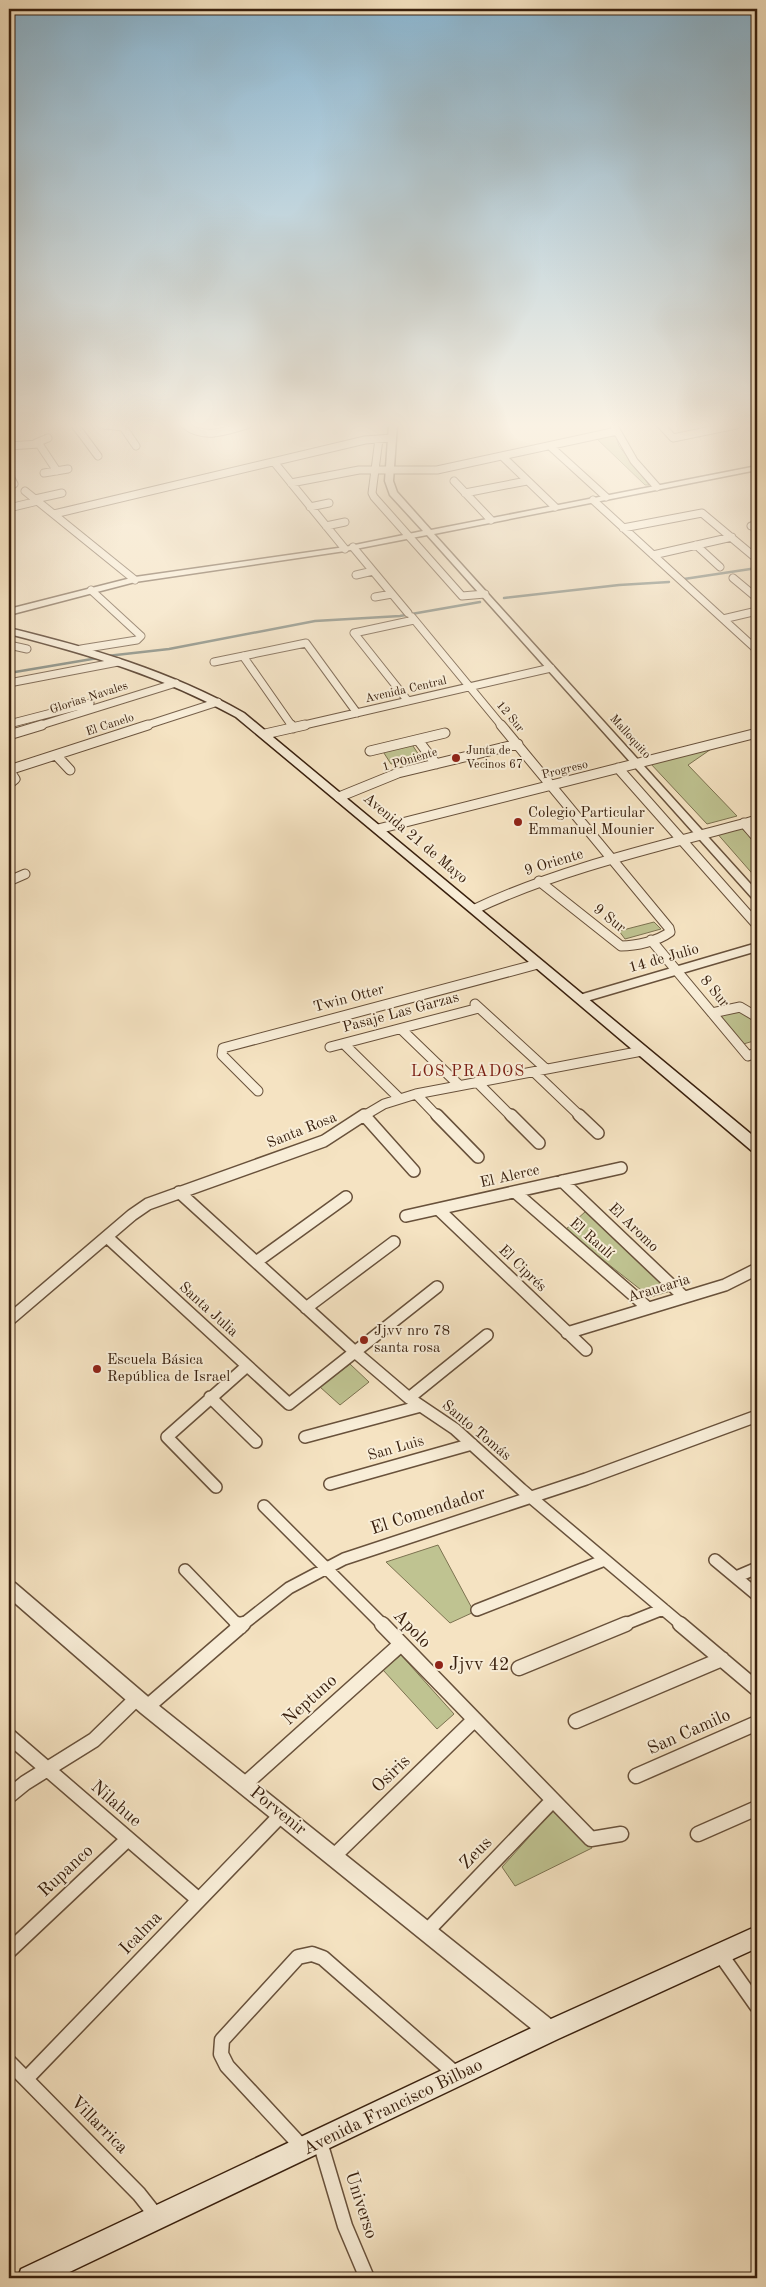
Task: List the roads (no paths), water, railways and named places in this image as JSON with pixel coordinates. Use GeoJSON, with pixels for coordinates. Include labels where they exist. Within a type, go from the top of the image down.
{"type":"FeatureCollection","features":[{"type":"Feature","properties":{"kind":"main road","name":"Avenida 21 de Mayo"},"geometry":{"type":"LineString","coordinates":[[9,631],[97,654],[176,683],[218,702],[265,734],[757,1147]]}},
{"type":"Feature","properties":{"kind":"main road","name":"Avenida Francisco Bilbao"},"geometry":{"type":"LineString","coordinates":[[30,2278],[550,2032],[757,1937]]}},
{"type":"Feature","properties":{"kind":"street"},"geometry":{"type":"LineString","coordinates":[[76,532],[135,580]]}},
{"type":"Feature","properties":{"kind":"street","name":"12 Sur"},"geometry":{"type":"LineString","coordinates":[[332,532],[373,571],[412,617],[552,784],[669,928],[670,932]]}},
{"type":"Feature","properties":{"kind":"street"},"geometry":{"type":"LineString","coordinates":[[403,532],[462,596],[468,598],[484,594]]}},
{"type":"Feature","properties":{"kind":"street"},"geometry":{"type":"LineString","coordinates":[[9,612],[135,580],[349,548],[429,532]]}},
{"type":"Feature","properties":{"kind":"street","name":"Malloquito"},"geometry":{"type":"LineString","coordinates":[[429,532],[757,897]]}},
{"type":"Feature","properties":{"kind":"street"},"geometry":{"type":"LineString","coordinates":[[627,532],[757,650]]}},
{"type":"Feature","properties":{"kind":"street"},"geometry":{"type":"LineString","coordinates":[[726,532],[757,559]]}},
{"type":"Feature","properties":{"kind":"street"},"geometry":{"type":"LineString","coordinates":[[653,554],[732,537]]}},
{"type":"Feature","properties":{"kind":"street"},"geometry":{"type":"LineString","coordinates":[[696,545],[720,567]]}},
{"type":"Feature","properties":{"kind":"street"},"geometry":{"type":"LineString","coordinates":[[356,575],[373,571]]}},
{"type":"Feature","properties":{"kind":"street"},"geometry":{"type":"LineString","coordinates":[[733,578],[757,598]]}},
{"type":"Feature","properties":{"kind":"street"},"geometry":{"type":"LineString","coordinates":[[80,649],[135,640],[141,636],[91,590]]}},
{"type":"Feature","properties":{"kind":"street"},"geometry":{"type":"LineString","coordinates":[[375,597],[392,594]]}},
{"type":"Feature","properties":{"kind":"street"},"geometry":{"type":"LineString","coordinates":[[723,619],[757,610]]}},
{"type":"Feature","properties":{"kind":"street"},"geometry":{"type":"LineString","coordinates":[[408,701],[354,633],[412,617]]}},
{"type":"Feature","properties":{"kind":"street"},"geometry":{"type":"LineString","coordinates":[[214,662],[306,643],[357,713]]}},
{"type":"Feature","properties":{"kind":"street"},"geometry":{"type":"LineString","coordinates":[[9,645],[27,649]]}},
{"type":"Feature","properties":{"kind":"street"},"geometry":{"type":"LineString","coordinates":[[243,656],[293,728]]}},
{"type":"Feature","properties":{"kind":"street"},"geometry":{"type":"LineString","coordinates":[[9,683],[114,660]]}},
{"type":"Feature","properties":{"kind":"street","name":"Avenida Central"},"geometry":{"type":"LineString","coordinates":[[265,734],[551,668]]}},
{"type":"Feature","properties":{"kind":"street","name":"Glorias Navales"},"geometry":{"type":"LineString","coordinates":[[9,735],[176,683]]}},
{"type":"Feature","properties":{"kind":"street"},"geometry":{"type":"LineString","coordinates":[[9,724],[103,700],[118,701]]}},
{"type":"Feature","properties":{"kind":"street","name":"El Canelo"},"geometry":{"type":"LineString","coordinates":[[9,770],[218,702]]}},
{"type":"Feature","properties":{"kind":"street"},"geometry":{"type":"LineString","coordinates":[[370,751],[445,733]]}},
{"type":"Feature","properties":{"kind":"street","name":"Progreso"},"geometry":{"type":"LineString","coordinates":[[378,829],[757,733]]}},
{"type":"Feature","properties":{"kind":"street"},"geometry":{"type":"LineString","coordinates":[[418,740],[436,764]]}},
{"type":"Feature","properties":{"kind":"street","name":"1 P0niente"},"geometry":{"type":"LineString","coordinates":[[339,797],[394,774],[518,744]]}},
{"type":"Feature","properties":{"kind":"street"},"geometry":{"type":"LineString","coordinates":[[56,755],[70,770]]}},
{"type":"Feature","properties":{"kind":"street"},"geometry":{"type":"LineString","coordinates":[[618,768],[757,925]]}},
{"type":"Feature","properties":{"kind":"street"},"geometry":{"type":"LineString","coordinates":[[9,770],[15,778],[9,784]]}},
{"type":"Feature","properties":{"kind":"street","name":"9 Oriente"},"geometry":{"type":"LineString","coordinates":[[475,909],[539,881],[757,820]]}},
{"type":"Feature","properties":{"kind":"street"},"geometry":{"type":"LineString","coordinates":[[744,823],[757,838]]}},
{"type":"Feature","properties":{"kind":"street"},"geometry":{"type":"LineString","coordinates":[[9,880],[25,874]]}},
{"type":"Feature","properties":{"kind":"street","name":"9 Sur"},"geometry":{"type":"LineString","coordinates":[[539,881],[621,946],[627,947],[670,932]]}},
{"type":"Feature","properties":{"kind":"street","name":"8 Sur"},"geometry":{"type":"LineString","coordinates":[[651,940],[748,1056],[757,1052]]}},
{"type":"Feature","properties":{"kind":"street","name":"14 de Julio"},"geometry":{"type":"LineString","coordinates":[[580,999],[757,947]]}},
{"type":"Feature","properties":{"kind":"street","name":"Twin Otter"},"geometry":{"type":"LineString","coordinates":[[258,1091],[222,1055],[223,1048],[538,964]]}},
{"type":"Feature","properties":{"kind":"street","name":"Pasaje Las Garzas"},"geometry":{"type":"LineString","coordinates":[[330,1047],[400,1029],[476,1006],[546,1069]]}},
{"type":"Feature","properties":{"kind":"street"},"geometry":{"type":"LineString","coordinates":[[712,1013],[740,1007],[757,1017]]}},
{"type":"Feature","properties":{"kind":"street"},"geometry":{"type":"LineString","coordinates":[[400,1029],[459,1085]]}},
{"type":"Feature","properties":{"kind":"street"},"geometry":{"type":"LineString","coordinates":[[344,1044],[399,1098]]}},
{"type":"Feature","properties":{"kind":"street","name":"Santa Rosa"},"geometry":{"type":"LineString","coordinates":[[9,1320],[139,1209],[179,1192],[324,1142],[347,1129],[364,1115],[399,1098],[642,1051]]}},
{"type":"Feature","properties":{"kind":"street"},"geometry":{"type":"LineString","coordinates":[[534,1072],[598,1133]]}},
{"type":"Feature","properties":{"kind":"street"},"geometry":{"type":"LineString","coordinates":[[477,1082],[539,1143]]}},
{"type":"Feature","properties":{"kind":"street"},"geometry":{"type":"LineString","coordinates":[[416,1094],[478,1157]]}},
{"type":"Feature","properties":{"kind":"street"},"geometry":{"type":"LineString","coordinates":[[364,1115],[414,1171]]}},
{"type":"Feature","properties":{"kind":"street","name":"El Alerce"},"geometry":{"type":"LineString","coordinates":[[406,1216],[621,1168]]}},
{"type":"Feature","properties":{"kind":"street","name":"El Aromo"},"geometry":{"type":"LineString","coordinates":[[562,1181],[684,1297]]}},
{"type":"Feature","properties":{"kind":"street","name":"Santo Tomás"},"geometry":{"type":"LineString","coordinates":[[179,1192],[355,1352],[409,1398],[455,1429],[531,1497],[757,1689]]}},
{"type":"Feature","properties":{"kind":"street","name":"El Raulí"},"geometry":{"type":"LineString","coordinates":[[515,1192],[648,1308]]}},
{"type":"Feature","properties":{"kind":"street"},"geometry":{"type":"LineString","coordinates":[[256,1262],[346,1197]]}},
{"type":"Feature","properties":{"kind":"street","name":"El Ciprés"},"geometry":{"type":"LineString","coordinates":[[438,1209],[586,1350]]}},
{"type":"Feature","properties":{"kind":"street","name":"Santa Julia"},"geometry":{"type":"LineString","coordinates":[[107,1237],[290,1404],[355,1352]]}},
{"type":"Feature","properties":{"kind":"street"},"geometry":{"type":"LineString","coordinates":[[306,1308],[394,1242]]}},
{"type":"Feature","properties":{"kind":"street","name":"Araucaria"},"geometry":{"type":"LineString","coordinates":[[568,1333],[725,1285],[757,1269]]}},
{"type":"Feature","properties":{"kind":"street"},"geometry":{"type":"LineString","coordinates":[[355,1352],[437,1288]]}},
{"type":"Feature","properties":{"kind":"street"},"geometry":{"type":"LineString","coordinates":[[409,1398],[487,1335]]}},
{"type":"Feature","properties":{"kind":"street"},"geometry":{"type":"LineString","coordinates":[[216,1487],[167,1438],[210,1397],[248,1366]]}},
{"type":"Feature","properties":{"kind":"street"},"geometry":{"type":"LineString","coordinates":[[210,1397],[256,1442]]}},
{"type":"Feature","properties":{"kind":"street"},"geometry":{"type":"LineString","coordinates":[[305,1437],[421,1406]]}},
{"type":"Feature","properties":{"kind":"street","name":"El Comendador"},"geometry":{"type":"LineString","coordinates":[[9,1796],[32,1777],[98,1737],[287,1589],[325,1567],[586,1479],[757,1416]]}},
{"type":"Feature","properties":{"kind":"street","name":"San Luis"},"geometry":{"type":"LineString","coordinates":[[330,1484],[472,1444]]}},
{"type":"Feature","properties":{"kind":"street","name":"Apolo"},"geometry":{"type":"LineString","coordinates":[[264,1506],[591,1839],[598,1840],[621,1834]]}},
{"type":"Feature","properties":{"kind":"street"},"geometry":{"type":"LineString","coordinates":[[477,1610],[605,1560]]}},
{"type":"Feature","properties":{"kind":"street"},"geometry":{"type":"LineString","coordinates":[[714,1560],[757,1595]]}},
{"type":"Feature","properties":{"kind":"street"},"geometry":{"type":"LineString","coordinates":[[736,1578],[757,1568]]}},
{"type":"Feature","properties":{"kind":"street"},"geometry":{"type":"LineString","coordinates":[[185,1570],[240,1627]]}},
{"type":"Feature","properties":{"kind":"street","name":"Porvenir"},"geometry":{"type":"LineString","coordinates":[[9,1588],[142,1702],[550,2032]]}},
{"type":"Feature","properties":{"kind":"street"},"geometry":{"type":"LineString","coordinates":[[519,1668],[663,1609]]}},
{"type":"Feature","properties":{"kind":"street","name":"Neptuno"},"geometry":{"type":"LineString","coordinates":[[244,1784],[401,1644]]}},
{"type":"Feature","properties":{"kind":"street"},"geometry":{"type":"LineString","coordinates":[[576,1721],[722,1659]]}},
{"type":"Feature","properties":{"kind":"street","name":"Osiris"},"geometry":{"type":"LineString","coordinates":[[334,1856],[474,1720]]}},
{"type":"Feature","properties":{"kind":"street","name":"San Camilo"},"geometry":{"type":"LineString","coordinates":[[636,1776],[757,1723]]}},
{"type":"Feature","properties":{"kind":"street","name":"Nilahue"},"geometry":{"type":"LineString","coordinates":[[9,1736],[198,1900]]}},
{"type":"Feature","properties":{"kind":"street","name":"Zeus"},"geometry":{"type":"LineString","coordinates":[[427,1931],[553,1800]]}},
{"type":"Feature","properties":{"kind":"street"},"geometry":{"type":"LineString","coordinates":[[698,1834],[757,1808]]}},
{"type":"Feature","properties":{"kind":"street","name":"Icalma"},"geometry":{"type":"LineString","coordinates":[[26,2079],[282,1814]]}},
{"type":"Feature","properties":{"kind":"street","name":"Rupanco"},"geometry":{"type":"LineString","coordinates":[[9,1951],[128,1839]]}},
{"type":"Feature","properties":{"kind":"street"},"geometry":{"type":"LineString","coordinates":[[312,2146],[227,2066],[221,2058],[220,2049],[222,2040],[235,2025],[294,1959],[304,1954],[315,1953],[323,1958],[458,2076]]}},
{"type":"Feature","properties":{"kind":"street"},"geometry":{"type":"LineString","coordinates":[[721,1955],[757,2006]]}},
{"type":"Feature","properties":{"kind":"street","name":"Villarrica"},"geometry":{"type":"LineString","coordinates":[[9,2062],[139,2194],[158,2218]]}},
{"type":"Feature","properties":{"kind":"street","name":"Universo"},"geometry":{"type":"LineString","coordinates":[[312,2146],[367,2278]]}},
{"type":"Feature","properties":{"kind":"waterway"},"geometry":{"type":"LineString","coordinates":[[684,579],[757,568]]}},
{"type":"Feature","properties":{"kind":"waterway"},"geometry":{"type":"LineString","coordinates":[[504,598],[619,585],[669,582]]}},
{"type":"Feature","properties":{"kind":"waterway"},"geometry":{"type":"LineString","coordinates":[[107,656],[169,649],[315,621],[400,616],[480,602]]}},
{"type":"Feature","properties":{"kind":"waterway"},"geometry":{"type":"LineString","coordinates":[[9,673],[98,658]]}},
{"type":"Feature","properties":{"kind":"place","name":"Junta de Vecinos 67"},"geometry":{"type":"Point","coordinates":[456,758]}},
{"type":"Feature","properties":{"kind":"place","name":"Colegio Particular Emmanuel Mounier"},"geometry":{"type":"Point","coordinates":[518,822]}},
{"type":"Feature","properties":{"kind":"place","name":"Jjvv nro 78 santa rosa"},"geometry":{"type":"Point","coordinates":[364,1340]}},
{"type":"Feature","properties":{"kind":"place","name":"Escuela Básica República de Israel"},"geometry":{"type":"Point","coordinates":[97,1369]}},
{"type":"Feature","properties":{"kind":"place","name":"Jjvv 42"},"geometry":{"type":"Point","coordinates":[439,1665]}},
{"type":"Feature","properties":{"kind":"district","name":"LOS PRADOS"},"geometry":{"type":"Point","coordinates":[468,1072]}}]}
